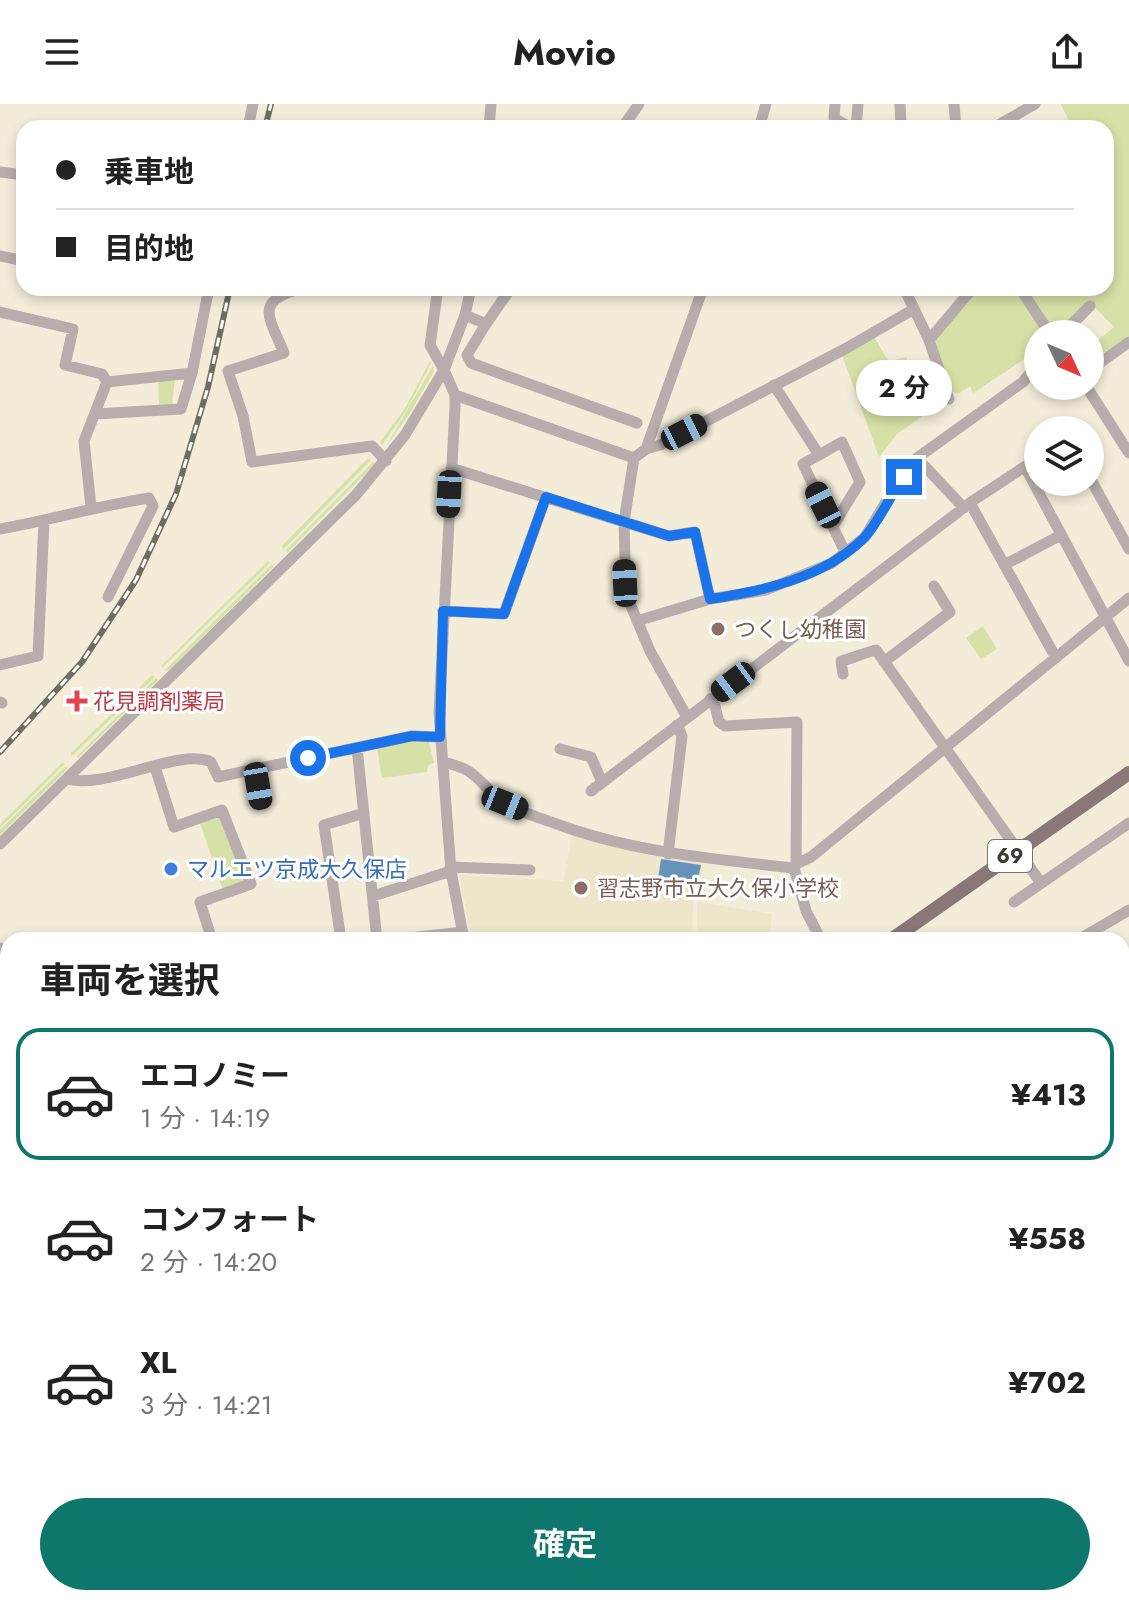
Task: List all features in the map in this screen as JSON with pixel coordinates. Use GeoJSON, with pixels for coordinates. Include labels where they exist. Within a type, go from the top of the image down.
{"type":"FeatureCollection","features":[{"type":"Feature","properties":{"kind":"main road","name":"69"},"geometry":{"type":"LineString","coordinates":[[902,932],[1129,773]]}},
{"type":"Feature","properties":{"kind":"street"},"geometry":{"type":"LineString","coordinates":[[1007,120],[1035,104]]}},
{"type":"Feature","properties":{"kind":"street"},"geometry":{"type":"LineString","coordinates":[[95,414],[181,409],[192,373],[207,296]]}},
{"type":"Feature","properties":{"kind":"street"},"geometry":{"type":"LineString","coordinates":[[276,296],[271,303],[270,319],[284,353],[228,371],[243,416],[252,462],[372,446],[386,461]]}},
{"type":"Feature","properties":{"kind":"street"},"geometry":{"type":"LineString","coordinates":[[437,296],[430,345],[455,395],[443,611],[440,737],[451,869],[463,932]]}},
{"type":"Feature","properties":{"kind":"street"},"geometry":{"type":"LineString","coordinates":[[0,844],[334,517],[386,461],[411,427],[444,370],[469,296]]}},
{"type":"Feature","properties":{"kind":"street"},"geometry":{"type":"LineString","coordinates":[[505,296],[467,355],[471,363],[637,423]]}},
{"type":"Feature","properties":{"kind":"street"},"geometry":{"type":"LineString","coordinates":[[646,449],[700,296]]}},
{"type":"Feature","properties":{"kind":"street"},"geometry":{"type":"LineString","coordinates":[[908,296],[929,340],[949,399]]}},
{"type":"Feature","properties":{"kind":"street"},"geometry":{"type":"LineString","coordinates":[[929,340],[966,296]]}},
{"type":"Feature","properties":{"kind":"street"},"geometry":{"type":"LineString","coordinates":[[1025,296],[1041,320]]}},
{"type":"Feature","properties":{"kind":"street"},"geometry":{"type":"LineString","coordinates":[[1076,320],[1090,306]]}},
{"type":"Feature","properties":{"kind":"street"},"geometry":{"type":"LineString","coordinates":[[634,458],[914,309]]}},
{"type":"Feature","properties":{"kind":"street"},"geometry":{"type":"LineString","coordinates":[[0,312],[73,329],[65,365],[102,374],[107,382]]}},
{"type":"Feature","properties":{"kind":"street"},"geometry":{"type":"LineString","coordinates":[[465,315],[486,324]]}},
{"type":"Feature","properties":{"kind":"street"},"geometry":{"type":"LineString","coordinates":[[1104,360],[1129,342]]}},
{"type":"Feature","properties":{"kind":"street"},"geometry":{"type":"LineString","coordinates":[[107,382],[192,373]]}},
{"type":"Feature","properties":{"kind":"street"},"geometry":{"type":"LineString","coordinates":[[637,621],[710,599],[766,590],[832,563],[865,537],[917,458],[1024,381]]}},
{"type":"Feature","properties":{"kind":"street"},"geometry":{"type":"LineString","coordinates":[[91,507],[84,441],[107,382]]}},
{"type":"Feature","properties":{"kind":"street"},"geometry":{"type":"LineString","coordinates":[[774,385],[819,455]]}},
{"type":"Feature","properties":{"kind":"street"},"geometry":{"type":"LineString","coordinates":[[455,395],[634,458]]}},
{"type":"Feature","properties":{"kind":"street"},"geometry":{"type":"LineString","coordinates":[[1095,400],[1129,452]]}},
{"type":"Feature","properties":{"kind":"street"},"geometry":{"type":"LineString","coordinates":[[833,526],[860,482],[842,442],[803,464],[845,552]]}},
{"type":"Feature","properties":{"kind":"street"},"geometry":{"type":"LineString","coordinates":[[634,458],[624,522],[626,594],[650,651],[687,717]]}},
{"type":"Feature","properties":{"kind":"street"},"geometry":{"type":"LineString","coordinates":[[917,458],[967,506],[1056,658]]}},
{"type":"Feature","properties":{"kind":"street"},"geometry":{"type":"LineString","coordinates":[[451,468],[669,536],[695,532],[710,599]]}},
{"type":"Feature","properties":{"kind":"street"},"geometry":{"type":"LineString","coordinates":[[591,791],[967,506],[1024,468]]}},
{"type":"Feature","properties":{"kind":"street"},"geometry":{"type":"LineString","coordinates":[[1040,496],[1129,661]]}},
{"type":"Feature","properties":{"kind":"street"},"geometry":{"type":"LineString","coordinates":[[1100,496],[1129,549]]}},
{"type":"Feature","properties":{"kind":"street"},"geometry":{"type":"LineString","coordinates":[[443,611],[504,614],[546,497]]}},
{"type":"Feature","properties":{"kind":"street"},"geometry":{"type":"LineString","coordinates":[[0,529],[44,521],[91,507],[149,498],[153,506],[108,597]]}},
{"type":"Feature","properties":{"kind":"street"},"geometry":{"type":"LineString","coordinates":[[0,665],[38,656],[44,521]]}},
{"type":"Feature","properties":{"kind":"street"},"geometry":{"type":"LineString","coordinates":[[1004,565],[1061,535]]}},
{"type":"Feature","properties":{"kind":"street"},"geometry":{"type":"LineString","coordinates":[[885,661],[950,612],[934,586]]}},
{"type":"Feature","properties":{"kind":"street"},"geometry":{"type":"LineString","coordinates":[[443,762],[471,771],[505,803],[608,841],[668,854],[795,866],[811,857],[1129,598]]}},
{"type":"Feature","properties":{"kind":"street"},"geometry":{"type":"LineString","coordinates":[[843,674],[841,661],[876,650],[1041,883]]}},
{"type":"Feature","properties":{"kind":"street"},"geometry":{"type":"LineString","coordinates":[[710,699],[719,722],[725,726],[797,722],[795,866],[806,911],[817,932]]}},
{"type":"Feature","properties":{"kind":"street"},"geometry":{"type":"LineString","coordinates":[[668,854],[682,736],[677,725]]}},
{"type":"Feature","properties":{"kind":"street"},"geometry":{"type":"LineString","coordinates":[[67,779],[88,781],[197,759],[211,762],[218,777],[412,736],[440,737]]}},
{"type":"Feature","properties":{"kind":"street"},"geometry":{"type":"LineString","coordinates":[[357,748],[376,932]]}},
{"type":"Feature","properties":{"kind":"street"},"geometry":{"type":"LineString","coordinates":[[560,749],[591,757],[602,782]]}},
{"type":"Feature","properties":{"kind":"street"},"geometry":{"type":"LineString","coordinates":[[155,767],[174,827],[222,810],[251,884],[200,902],[209,932]]}},
{"type":"Feature","properties":{"kind":"street"},"geometry":{"type":"LineString","coordinates":[[255,769],[261,804]]}},
{"type":"Feature","properties":{"kind":"street"},"geometry":{"type":"LineString","coordinates":[[340,932],[324,825],[364,813]]}},
{"type":"Feature","properties":{"kind":"street"},"geometry":{"type":"LineString","coordinates":[[1014,902],[1129,823]]}},
{"type":"Feature","properties":{"kind":"street"},"geometry":{"type":"LineString","coordinates":[[373,896],[451,869],[530,870]]}},
{"type":"Feature","properties":{"kind":"street"},"geometry":{"type":"LineString","coordinates":[[1092,932],[1129,910]]}},
{"type":"Feature","properties":{"kind":"shaded area","name":"習志野市立大久保小学校"},"geometry":{"type":"Polygon","coordinates":[[[572,833],[704,861],[698,895],[693,901],[692,932],[470,932],[460,875],[564,881],[572,833]]]}},
{"type":"Feature","properties":{"kind":"shaded area"},"geometry":{"type":"Polygon","coordinates":[[[697,902],[772,914],[770,932],[697,932],[697,902]]]}},
{"type":"Feature","properties":{"kind":"green space"},"geometry":{"type":"Polygon","coordinates":[[[1061,104],[1129,104],[1129,336],[1104,353],[1104,335],[1114,327],[1089,301],[1068,320],[1045,320],[1029,296],[1114,296],[1114,120],[1068,120],[1061,104]]]}},
{"type":"Feature","properties":{"kind":"green space"},"geometry":{"type":"Polygon","coordinates":[[[971,296],[1022,296],[1037,320],[1024,320],[1024,359],[973,393],[970,386],[958,394],[949,390],[934,339],[971,296]]]}},
{"type":"Feature","properties":{"kind":"green space"},"geometry":{"type":"Polygon","coordinates":[[[874,337],[889,362],[906,357],[911,368],[933,361],[946,399],[897,434],[879,457],[842,355],[874,337]]]}},
{"type":"Feature","properties":{"kind":"green space"},"geometry":{"type":"Polygon","coordinates":[[[430,361],[406,411],[382,445],[380,442],[404,410],[430,361]]]}},
{"type":"Feature","properties":{"kind":"green space"},"geometry":{"type":"Polygon","coordinates":[[[433,366],[434,371],[410,413],[385,448],[433,366]]]}},
{"type":"Feature","properties":{"kind":"green space"},"geometry":{"type":"Polygon","coordinates":[[[175,378],[172,406],[159,406],[158,379],[175,378]]]}},
{"type":"Feature","properties":{"kind":"green space"},"geometry":{"type":"Polygon","coordinates":[[[368,458],[371,460],[283,550],[282,546],[368,458]]]}},
{"type":"Feature","properties":{"kind":"green space"},"geometry":{"type":"Polygon","coordinates":[[[374,461],[375,464],[287,553],[286,550],[374,461]]]}},
{"type":"Feature","properties":{"kind":"green space"},"geometry":{"type":"Polygon","coordinates":[[[268,561],[270,563],[162,668],[161,666],[268,561]]]}},
{"type":"Feature","properties":{"kind":"green space"},"geometry":{"type":"Polygon","coordinates":[[[272,564],[273,567],[168,671],[165,670],[272,564]]]}},
{"type":"Feature","properties":{"kind":"green space"},"geometry":{"type":"Polygon","coordinates":[[[983,626],[997,649],[981,659],[966,638],[983,626]]]}},
{"type":"Feature","properties":{"kind":"green space"},"geometry":{"type":"Polygon","coordinates":[[[152,675],[155,677],[72,756],[71,753],[152,675]]]}},
{"type":"Feature","properties":{"kind":"green space"},"geometry":{"type":"Polygon","coordinates":[[[156,678],[158,680],[76,757],[156,678]]]}},
{"type":"Feature","properties":{"kind":"green space"},"geometry":{"type":"Polygon","coordinates":[[[428,739],[434,763],[428,765],[427,772],[382,778],[377,748],[428,739]]]}},
{"type":"Feature","properties":{"kind":"green space"},"geometry":{"type":"Polygon","coordinates":[[[63,762],[65,764],[0,828],[0,824],[63,762]]]}},
{"type":"Feature","properties":{"kind":"green space"},"geometry":{"type":"Polygon","coordinates":[[[66,766],[68,768],[0,835],[0,830],[66,766]]]}},
{"type":"Feature","properties":{"kind":"green space"},"geometry":{"type":"Polygon","coordinates":[[[220,816],[244,881],[223,890],[200,823],[220,816]]]}},
{"type":"Feature","properties":{"kind":"water"},"geometry":{"type":"Polygon","coordinates":[[[661,859],[701,865],[697,884],[658,879],[661,859]]]}},
{"type":"Feature","properties":{"kind":"railway"},"geometry":{"type":"LineString","coordinates":[[267,120],[271,104]]}},
{"type":"Feature","properties":{"kind":"railway"},"geometry":{"type":"LineString","coordinates":[[0,752],[82,662],[136,580],[176,494],[208,387],[228,296]]}},
{"type":"Feature","properties":{"kind":"place","name":"つくし幼稚園"},"geometry":{"type":"Point","coordinates":[718,629]}},
{"type":"Feature","properties":{"kind":"place","name":"花見調剤薬局"},"geometry":{"type":"Point","coordinates":[77,701]}},
{"type":"Feature","properties":{"kind":"place","name":"マルエツ京成大久保店"},"geometry":{"type":"Point","coordinates":[171,869]}},
{"type":"Feature","properties":{"kind":"place","name":"習志野市立大久保小学校"},"geometry":{"type":"Point","coordinates":[581,888]}},
{"type":"Feature","properties":{"kind":"route"},"geometry":{"type":"LineString","coordinates":[[308,758],[412,736],[440,737],[443,611],[504,614],[546,497],[669,536],[695,532],[710,599],[766,590],[832,563],[865,537],[904,477]]}}]}
